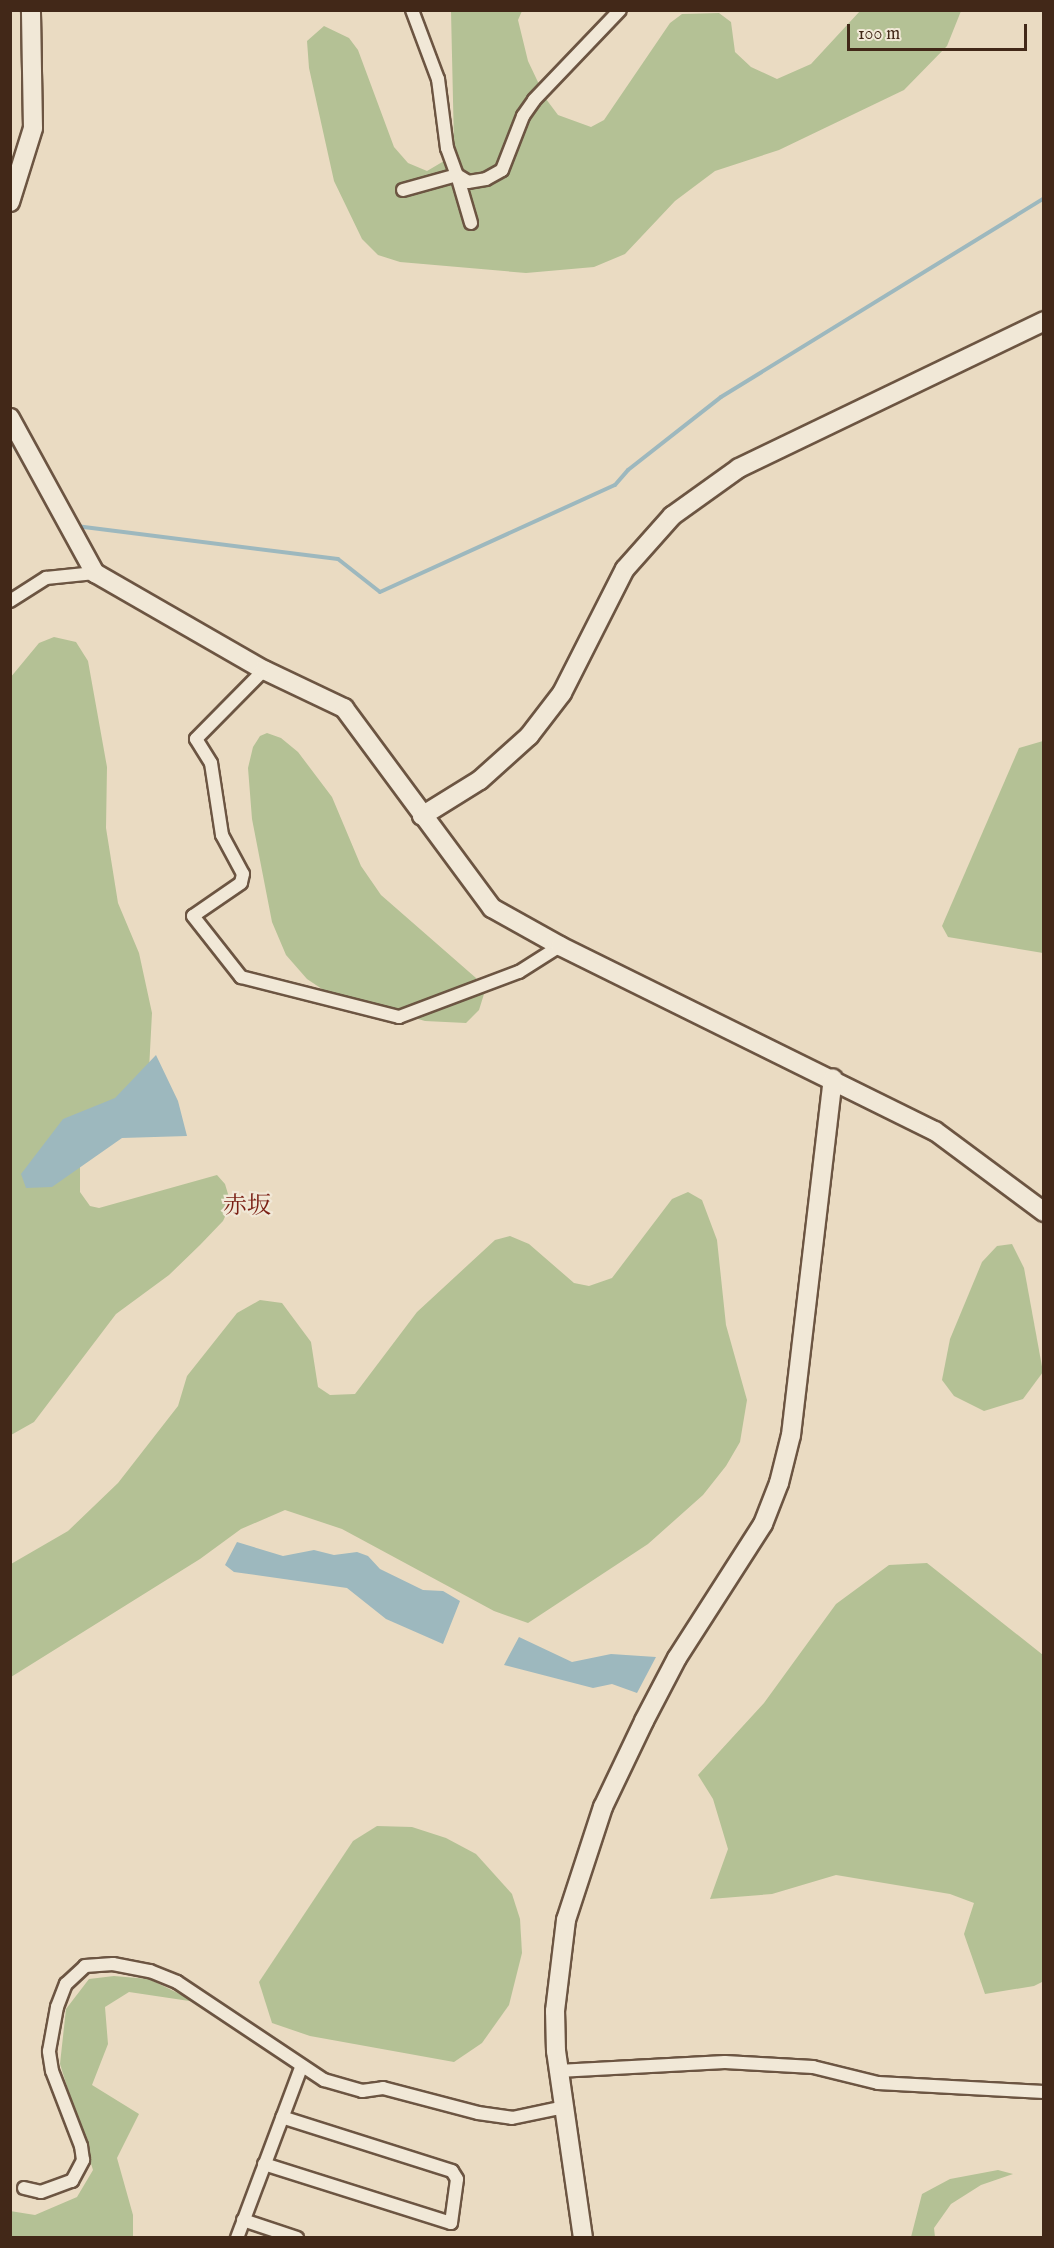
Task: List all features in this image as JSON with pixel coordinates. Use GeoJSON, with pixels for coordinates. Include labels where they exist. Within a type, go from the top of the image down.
{"type":"FeatureCollection","features":[{"type":"Feature","properties":{"kind":"street"},"geometry":{"type":"LineString","coordinates":[[10,202],[24,166],[33,128],[31,10]]}},
{"type":"Feature","properties":{"kind":"street"},"geometry":{"type":"LineString","coordinates":[[412,10],[438,79],[443,130],[471,223]]}},
{"type":"Feature","properties":{"kind":"street"},"geometry":{"type":"LineString","coordinates":[[403,190],[457,175],[468,182],[486,179],[502,170],[523,116],[534,100],[620,10]]}},
{"type":"Feature","properties":{"kind":"street"},"geometry":{"type":"LineString","coordinates":[[422,816],[480,780],[529,736],[562,693],[625,569],[672,516],[739,468],[1044,321]]}},
{"type":"Feature","properties":{"kind":"street"},"geometry":{"type":"LineString","coordinates":[[12,427],[94,573],[264,670],[344,708],[492,908],[560,946],[833,1078],[935,1131],[1044,1212]]}},
{"type":"Feature","properties":{"kind":"street"},"geometry":{"type":"LineString","coordinates":[[10,602],[46,578],[94,573]]}},
{"type":"Feature","properties":{"kind":"street"},"geometry":{"type":"LineString","coordinates":[[264,670],[196,739],[211,763],[222,835],[243,874],[241,883],[193,916],[241,977],[399,1017],[519,972],[560,946]]}},
{"type":"Feature","properties":{"kind":"street"},"geometry":{"type":"LineString","coordinates":[[583,2238],[558,2071],[555,2012],[559,1960],[572,1880],[603,1806],[677,1658],[763,1524],[780,1483],[791,1435],[833,1078]]}},
{"type":"Feature","properties":{"kind":"street"},"geometry":{"type":"LineString","coordinates":[[24,2188],[41,2192],[72,2181],[83,2160],[81,2146],[52,2071],[50,2051],[60,1999],[66,1984],[85,1966],[113,1964],[150,1971],[177,1982],[301,2067],[324,2080],[362,2091],[383,2088],[478,2113],[512,2118],[564,2107]]}},
{"type":"Feature","properties":{"kind":"street"},"geometry":{"type":"LineString","coordinates":[[558,2071],[725,2062],[813,2067],[878,2083],[1044,2092]]}},
{"type":"Feature","properties":{"kind":"street"},"geometry":{"type":"LineString","coordinates":[[237,2238],[301,2067]]}},
{"type":"Feature","properties":{"kind":"street"},"geometry":{"type":"LineString","coordinates":[[264,2164],[451,2223],[457,2179],[452,2171],[282,2117]]}},
{"type":"Feature","properties":{"kind":"street"},"geometry":{"type":"LineString","coordinates":[[243,2220],[291,2237]]}},
{"type":"Feature","properties":{"kind":"green space"},"geometry":{"type":"Polygon","coordinates":[[[451,11],[522,11],[518,20],[528,61],[546,99],[558,115],[591,127],[604,120],[670,23],[682,14],[719,13],[731,22],[735,52],[751,67],[777,79],[811,64],[860,11],[961,11],[947,46],[904,90],[779,150],[715,171],[675,201],[625,254],[594,267],[526,273],[400,262],[378,255],[362,239],[334,181],[309,68],[307,41],[324,26],[349,38],[358,50],[394,147],[408,163],[427,171],[444,161],[454,145],[451,11]]]}},
{"type":"Feature","properties":{"kind":"green space"},"geometry":{"type":"Polygon","coordinates":[[[54,637],[76,642],[88,661],[107,767],[106,828],[118,903],[139,953],[152,1013],[149,1070],[80,1166],[80,1192],[90,1206],[99,1208],[217,1175],[225,1184],[231,1204],[223,1221],[169,1275],[116,1314],[34,1422],[11,1435],[10,678],[39,643],[54,637]]]}},
{"type":"Feature","properties":{"kind":"green space"},"geometry":{"type":"Polygon","coordinates":[[[267,733],[281,738],[298,752],[332,797],[361,866],[381,895],[476,978],[484,994],[479,1010],[466,1023],[425,1021],[328,993],[307,979],[286,955],[272,922],[252,819],[248,768],[253,747],[260,736],[267,733]]]}},
{"type":"Feature","properties":{"kind":"green space"},"geometry":{"type":"Polygon","coordinates":[[[1043,741],[1043,953],[948,937],[942,926],[1019,748],[1043,741]]]}},
{"type":"Feature","properties":{"kind":"green space"},"geometry":{"type":"Polygon","coordinates":[[[688,1192],[702,1200],[717,1240],[726,1325],[747,1400],[740,1442],[726,1466],[703,1495],[648,1544],[528,1623],[494,1611],[342,1529],[285,1510],[241,1529],[200,1559],[11,1677],[11,1564],[68,1531],[118,1483],[178,1406],[187,1376],[237,1313],[260,1300],[282,1303],[311,1342],[318,1387],[330,1395],[355,1394],[417,1312],[495,1240],[510,1236],[529,1244],[574,1283],[589,1286],[612,1278],[672,1199],[688,1192]]]}},
{"type":"Feature","properties":{"kind":"green space"},"geometry":{"type":"Polygon","coordinates":[[[1012,1244],[1024,1268],[1043,1372],[1023,1399],[984,1411],[954,1396],[942,1380],[950,1339],[982,1262],[997,1246],[1012,1244]]]}},
{"type":"Feature","properties":{"kind":"green space"},"geometry":{"type":"Polygon","coordinates":[[[927,1563],[1043,1655],[1044,1981],[1034,1986],[985,1994],[964,1934],[974,1903],[950,1894],[836,1875],[772,1894],[710,1899],[728,1849],[713,1799],[698,1775],[764,1703],[836,1604],[889,1565],[927,1563]]]}},
{"type":"Feature","properties":{"kind":"green space"},"geometry":{"type":"Polygon","coordinates":[[[377,1826],[412,1827],[446,1838],[476,1854],[512,1894],[520,1919],[522,1953],[509,2005],[482,2043],[454,2062],[310,2036],[272,2023],[259,1982],[353,1841],[377,1826]]]}},
{"type":"Feature","properties":{"kind":"green space"},"geometry":{"type":"Polygon","coordinates":[[[114,1976],[149,1979],[196,2002],[129,1992],[105,2007],[108,2044],[92,2085],[139,2114],[117,2158],[133,2215],[133,2237],[11,2237],[10,2211],[35,2215],[77,2197],[93,2170],[60,2064],[66,2009],[89,1979],[114,1976]]]}},
{"type":"Feature","properties":{"kind":"green space"},"geometry":{"type":"Polygon","coordinates":[[[998,2170],[1013,2174],[981,2185],[951,2204],[934,2228],[935,2237],[911,2237],[922,2194],[950,2179],[998,2170]]]}},
{"type":"Feature","properties":{"kind":"water"},"geometry":{"type":"Polygon","coordinates":[[[156,1055],[178,1101],[187,1136],[122,1138],[52,1187],[26,1188],[21,1174],[63,1119],[115,1098],[156,1055]]]}},
{"type":"Feature","properties":{"kind":"water"},"geometry":{"type":"Polygon","coordinates":[[[237,1542],[283,1556],[314,1550],[334,1555],[357,1552],[368,1556],[380,1569],[423,1590],[443,1591],[460,1601],[443,1644],[386,1619],[347,1588],[234,1572],[225,1565],[237,1542]]]}},
{"type":"Feature","properties":{"kind":"water"},"geometry":{"type":"Polygon","coordinates":[[[519,1637],[572,1662],[611,1654],[656,1657],[637,1693],[612,1684],[593,1688],[504,1665],[519,1637]]]}},
{"type":"Feature","properties":{"kind":"waterway"},"geometry":{"type":"LineString","coordinates":[[76,526],[338,559],[380,592],[615,485],[628,470],[721,397],[1044,198]]}},
{"type":"Feature","properties":{"kind":"waterway"},"geometry":{"type":"LineString","coordinates":[[10,439],[34,480]]}},
{"type":"Feature","properties":{"kind":"district","name":"赤坂"},"geometry":{"type":"Point","coordinates":[247,1207]}}]}
